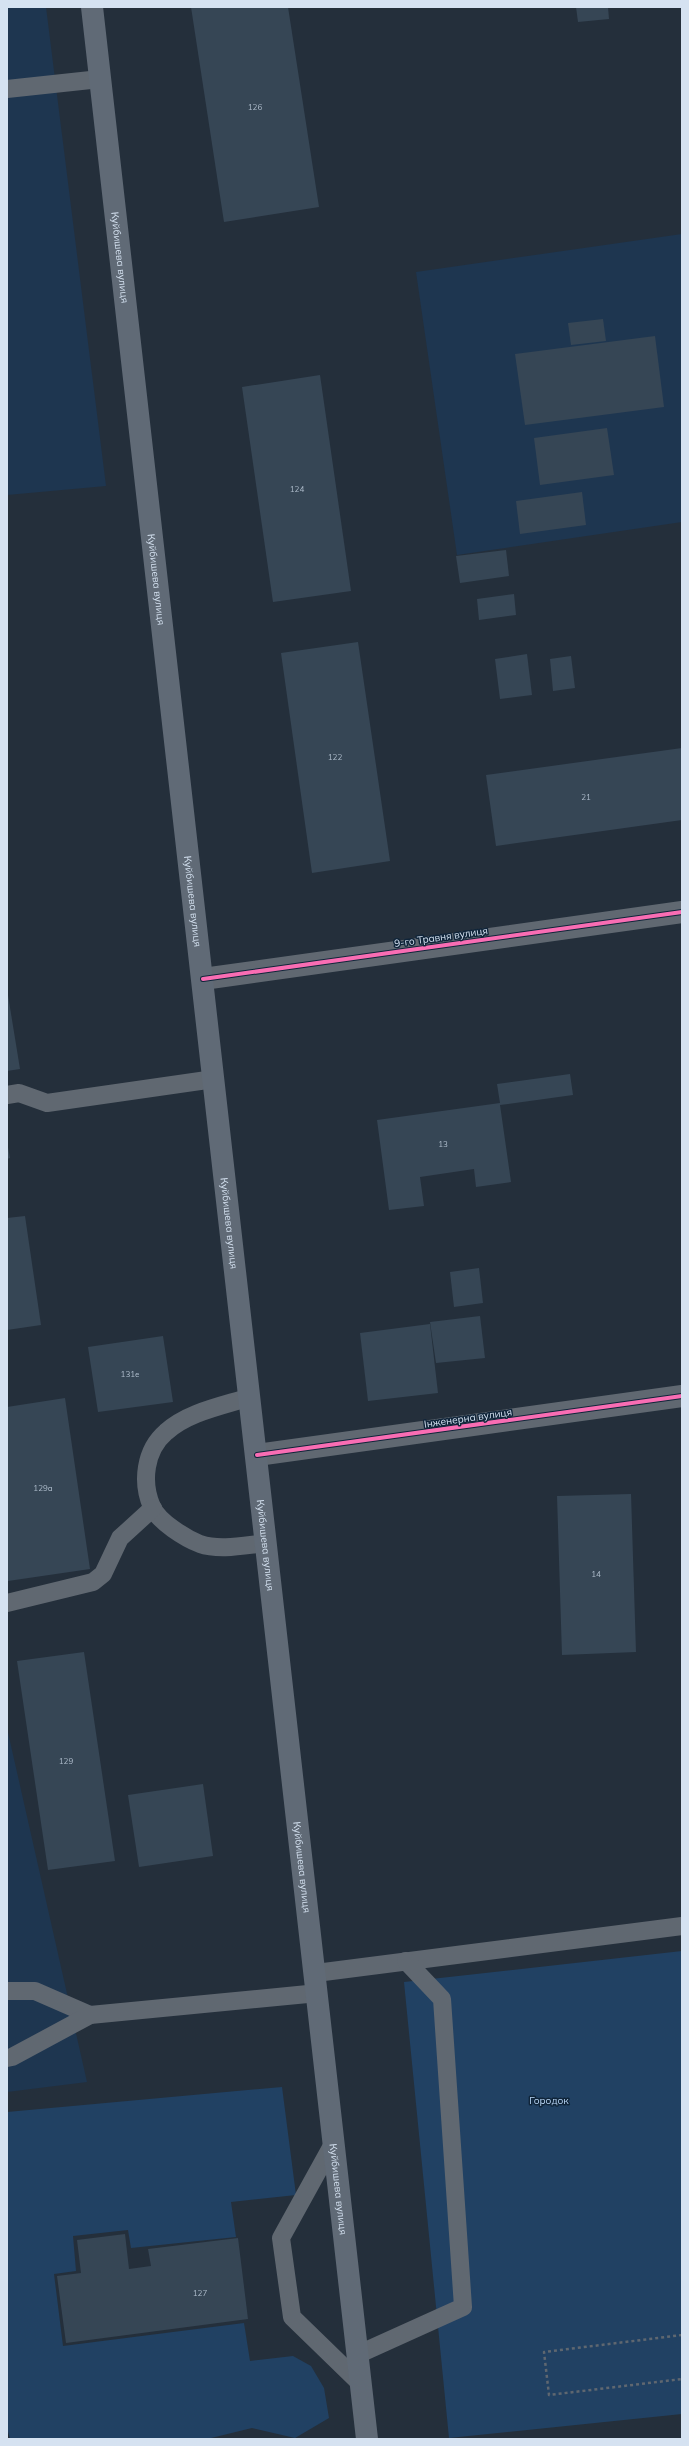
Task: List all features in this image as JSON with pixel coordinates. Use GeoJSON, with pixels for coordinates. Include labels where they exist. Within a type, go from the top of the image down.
{"type":"FeatureCollection","features":[{"type":"Feature","properties":{"kind":"main road","name":"Куйбишева вулиця"},"geometry":{"type":"LineString","coordinates":[[92,7],[368,2439]]}},
{"type":"Feature","properties":{"kind":"street","name":"9-го Травня вулиця"},"geometry":{"type":"LineString","coordinates":[[203,979],[682,912]]}},
{"type":"Feature","properties":{"kind":"street","name":"Інженерна вулиця"},"geometry":{"type":"LineString","coordinates":[[257,1455],[682,1396]]}},
{"type":"Feature","properties":{"kind":"lane"},"geometry":{"type":"LineString","coordinates":[[7,89],[100,79]]}},
{"type":"Feature","properties":{"kind":"lane"},"geometry":{"type":"LineString","coordinates":[[7,1095],[19,1093],[47,1103],[214,1079]]}},
{"type":"Feature","properties":{"kind":"lane"},"geometry":{"type":"LineString","coordinates":[[250,1397],[188,1417],[166,1432],[151,1450],[147,1471],[147,1489],[153,1508],[173,1530],[201,1544],[232,1547],[267,1543]]}},
{"type":"Feature","properties":{"kind":"lane"},"geometry":{"type":"LineString","coordinates":[[7,1603],[93,1582],[103,1574],[120,1538],[153,1508]]}},
{"type":"Feature","properties":{"kind":"lane"},"geometry":{"type":"LineString","coordinates":[[7,2058],[12,2057],[90,2015],[317,1983],[406,1961],[682,1926]]}},
{"type":"Feature","properties":{"kind":"lane"},"geometry":{"type":"LineString","coordinates":[[359,2354],[462,2306],[442,1999],[406,1961]]}},
{"type":"Feature","properties":{"kind":"lane"},"geometry":{"type":"LineString","coordinates":[[7,1991],[35,1991],[90,2015]]}},
{"type":"Feature","properties":{"kind":"lane"},"geometry":{"type":"LineString","coordinates":[[334,2142],[281,2238],[292,2317],[362,2385]]}},
{"type":"Feature","properties":{"kind":"path"},"geometry":{"type":"LineString","coordinates":[[682,2335],[544,2352],[549,2395],[682,2379]]}},
{"type":"Feature","properties":{"kind":"shaded area"},"geometry":{"type":"Polygon","coordinates":[[[7,7],[46,7],[106,486],[7,495],[7,7]]]}},
{"type":"Feature","properties":{"kind":"shaded area"},"geometry":{"type":"Polygon","coordinates":[[[682,234],[682,522],[457,555],[416,272],[682,234]]]}},
{"type":"Feature","properties":{"kind":"shaded area"},"geometry":{"type":"Polygon","coordinates":[[[7,1728],[87,2082],[7,2092],[7,1728]]]}},
{"type":"Feature","properties":{"kind":"green space","name":"Городок"},"geometry":{"type":"Polygon","coordinates":[[[682,1951],[682,2414],[449,2438],[404,1982],[682,1951]]]}},
{"type":"Feature","properties":{"kind":"green space"},"geometry":{"type":"Polygon","coordinates":[[[282,2087],[296,2195],[231,2202],[236,2237],[131,2248],[128,2230],[73,2236],[76,2271],[54,2274],[63,2346],[244,2323],[250,2361],[293,2356],[311,2366],[324,2388],[329,2418],[295,2438],[252,2428],[207,2439],[10,2439],[7,2428],[7,2112],[282,2087]]]}},
{"type":"Feature","properties":{"kind":"building"},"geometry":{"type":"Polygon","coordinates":[[[191,7],[288,7],[319,207],[224,222],[191,7]]]}},
{"type":"Feature","properties":{"kind":"building"},"geometry":{"type":"Polygon","coordinates":[[[576,7],[608,7],[609,19],[578,22],[576,7]]]}},
{"type":"Feature","properties":{"kind":"building"},"geometry":{"type":"Polygon","coordinates":[[[603,319],[606,341],[571,345],[568,323],[603,319]]]}},
{"type":"Feature","properties":{"kind":"building"},"geometry":{"type":"Polygon","coordinates":[[[655,336],[664,407],[525,425],[515,354],[655,336]]]}},
{"type":"Feature","properties":{"kind":"building"},"geometry":{"type":"Polygon","coordinates":[[[320,375],[351,591],[273,602],[242,387],[320,375]]]}},
{"type":"Feature","properties":{"kind":"building"},"geometry":{"type":"Polygon","coordinates":[[[607,428],[614,475],[540,485],[534,438],[607,428]]]}},
{"type":"Feature","properties":{"kind":"building"},"geometry":{"type":"Polygon","coordinates":[[[582,492],[586,525],[520,534],[516,501],[582,492]]]}},
{"type":"Feature","properties":{"kind":"building"},"geometry":{"type":"Polygon","coordinates":[[[506,550],[509,576],[460,583],[456,556],[506,550]]]}},
{"type":"Feature","properties":{"kind":"building"},"geometry":{"type":"Polygon","coordinates":[[[514,594],[516,615],[479,620],[477,599],[514,594]]]}},
{"type":"Feature","properties":{"kind":"building"},"geometry":{"type":"Polygon","coordinates":[[[358,642],[390,861],[312,873],[281,653],[358,642]]]}},
{"type":"Feature","properties":{"kind":"building"},"geometry":{"type":"Polygon","coordinates":[[[527,654],[532,695],[500,699],[495,659],[527,654]]]}},
{"type":"Feature","properties":{"kind":"building"},"geometry":{"type":"Polygon","coordinates":[[[571,656],[575,688],[553,691],[550,659],[571,656]]]}},
{"type":"Feature","properties":{"kind":"building"},"geometry":{"type":"Polygon","coordinates":[[[682,748],[682,820],[496,846],[486,775],[682,748]]]}},
{"type":"Feature","properties":{"kind":"building"},"geometry":{"type":"Polygon","coordinates":[[[7,989],[20,1069],[7,1071],[7,989]]]}},
{"type":"Feature","properties":{"kind":"building"},"geometry":{"type":"Polygon","coordinates":[[[570,1074],[573,1095],[500,1105],[511,1182],[476,1187],[474,1169],[420,1177],[424,1206],[389,1210],[377,1120],[500,1103],[497,1084],[570,1074]]]}},
{"type":"Feature","properties":{"kind":"building"},"geometry":{"type":"Polygon","coordinates":[[[7,1142],[10,1158],[7,1159],[7,1142]]]}},
{"type":"Feature","properties":{"kind":"building"},"geometry":{"type":"Polygon","coordinates":[[[25,1216],[41,1325],[7,1330],[7,1218],[25,1216]]]}},
{"type":"Feature","properties":{"kind":"building"},"geometry":{"type":"Polygon","coordinates":[[[479,1268],[483,1303],[454,1307],[450,1272],[479,1268]]]}},
{"type":"Feature","properties":{"kind":"building"},"geometry":{"type":"Polygon","coordinates":[[[480,1316],[485,1358],[436,1363],[430,1322],[480,1316]]]}},
{"type":"Feature","properties":{"kind":"building"},"geometry":{"type":"Polygon","coordinates":[[[430,1324],[438,1393],[368,1401],[360,1333],[430,1324]]]}},
{"type":"Feature","properties":{"kind":"building"},"geometry":{"type":"Polygon","coordinates":[[[163,1336],[173,1402],[98,1412],[88,1347],[163,1336]]]}},
{"type":"Feature","properties":{"kind":"building"},"geometry":{"type":"Polygon","coordinates":[[[65,1398],[90,1569],[8,1581],[7,1407],[65,1398]]]}},
{"type":"Feature","properties":{"kind":"building"},"geometry":{"type":"Polygon","coordinates":[[[631,1494],[636,1652],[562,1655],[557,1496],[631,1494]]]}},
{"type":"Feature","properties":{"kind":"building"},"geometry":{"type":"Polygon","coordinates":[[[84,1652],[115,1861],[48,1870],[17,1661],[84,1652]]]}},
{"type":"Feature","properties":{"kind":"building"},"geometry":{"type":"Polygon","coordinates":[[[203,1784],[213,1856],[139,1867],[128,1795],[203,1784]]]}},
{"type":"Feature","properties":{"kind":"building"},"geometry":{"type":"Polygon","coordinates":[[[125,2234],[129,2269],[151,2266],[148,2249],[238,2238],[248,2319],[66,2343],[57,2276],[81,2273],[77,2240],[125,2234]]]}},
{"type":"Feature","properties":{"kind":"cycle path"},"geometry":{"type":"LineString","coordinates":[[203,979],[682,912]]}},
{"type":"Feature","properties":{"kind":"cycle path"},"geometry":{"type":"LineString","coordinates":[[257,1455],[682,1396]]}}]}
